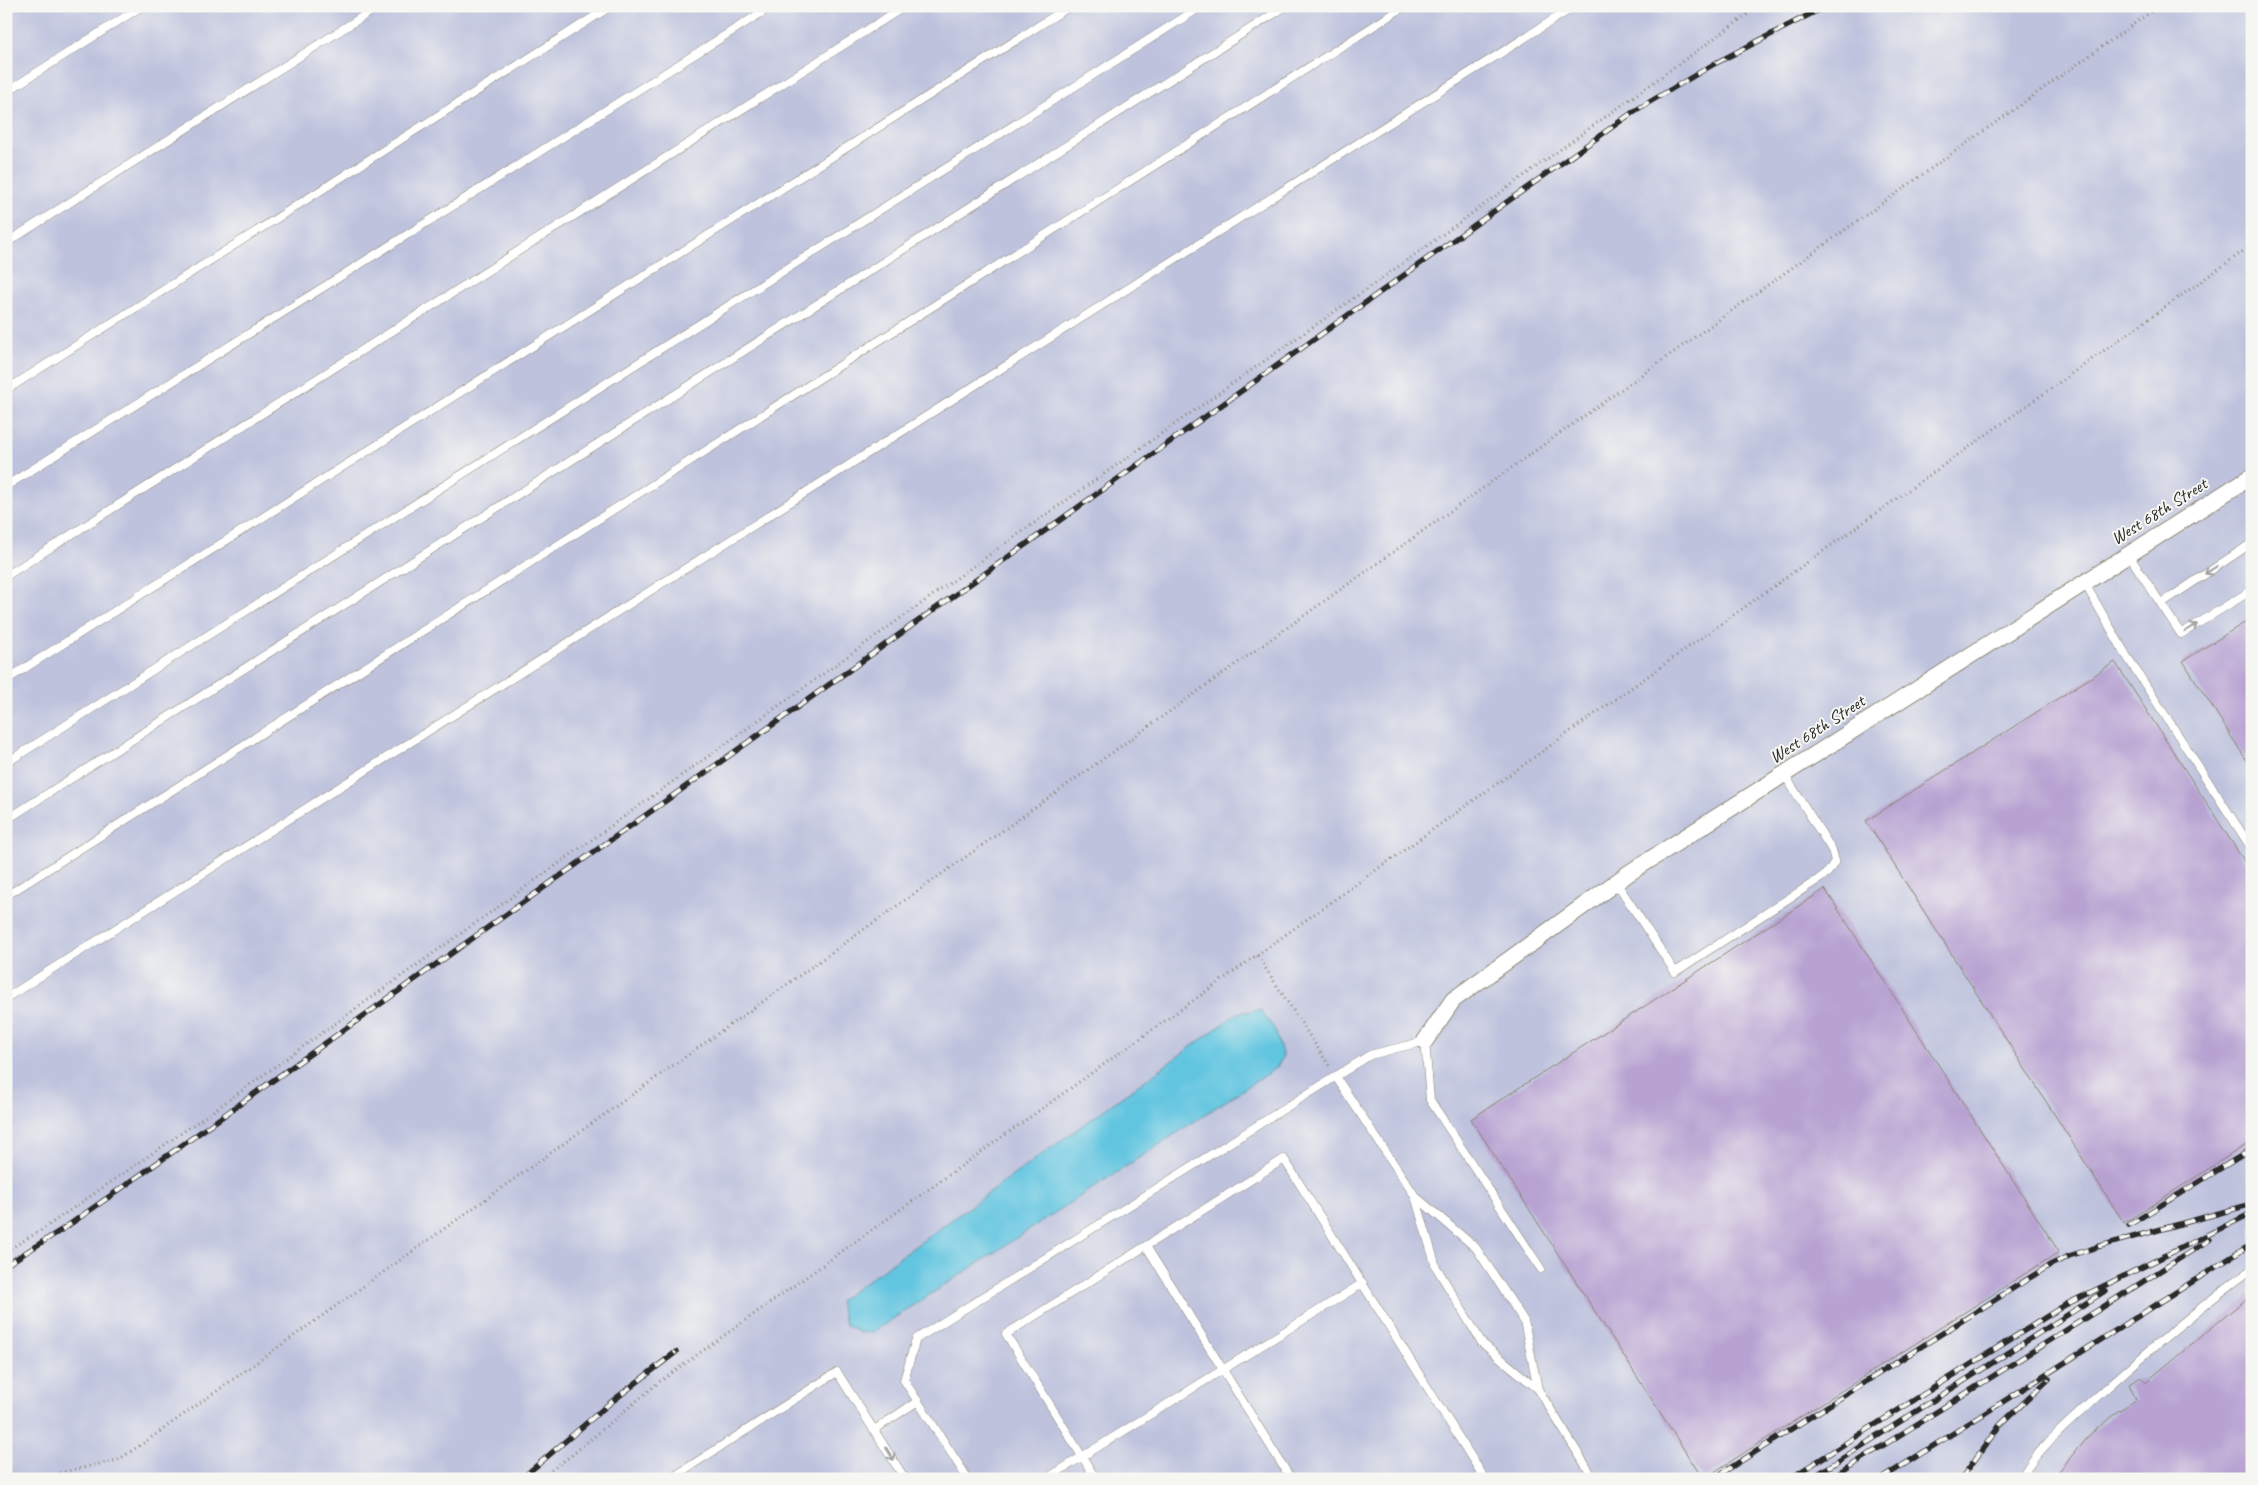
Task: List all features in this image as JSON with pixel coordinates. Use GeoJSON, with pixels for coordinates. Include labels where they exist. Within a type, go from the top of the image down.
{"type":"FeatureCollection","features":[{"type":"Feature","properties":{"kind":"street","name":"West 68th Street"},"geometry":{"type":"LineString","coordinates":[[1425,1041],[1452,1000],[1616,882],[2252,476]]}},
{"type":"Feature","properties":{"kind":"lane"},"geometry":{"type":"LineString","coordinates":[[6,92],[142,6]]}},
{"type":"Feature","properties":{"kind":"lane"},"geometry":{"type":"LineString","coordinates":[[6,243],[379,6]]}},
{"type":"Feature","properties":{"kind":"lane"},"geometry":{"type":"LineString","coordinates":[[6,390],[611,6]]}},
{"type":"Feature","properties":{"kind":"lane"},"geometry":{"type":"LineString","coordinates":[[6,486],[772,6]]}},
{"type":"Feature","properties":{"kind":"lane"},"geometry":{"type":"LineString","coordinates":[[6,576],[905,6]]}},
{"type":"Feature","properties":{"kind":"lane"},"geometry":{"type":"LineString","coordinates":[[6,680],[1070,6]]}},
{"type":"Feature","properties":{"kind":"lane"},"geometry":{"type":"LineString","coordinates":[[6,763],[1202,6]]}},
{"type":"Feature","properties":{"kind":"lane"},"geometry":{"type":"LineString","coordinates":[[6,820],[1286,6]]}},
{"type":"Feature","properties":{"kind":"lane"},"geometry":{"type":"LineString","coordinates":[[6,896],[1405,6]]}},
{"type":"Feature","properties":{"kind":"lane"},"geometry":{"type":"LineString","coordinates":[[6,998],[1575,6]]}},
{"type":"Feature","properties":{"kind":"lane"},"geometry":{"type":"LineString","coordinates":[[2162,603],[2252,543]]}},
{"type":"Feature","properties":{"kind":"lane"},"geometry":{"type":"LineString","coordinates":[[2128,554],[2181,634],[2252,590]]}},
{"type":"Feature","properties":{"kind":"lane"},"geometry":{"type":"LineString","coordinates":[[2084,582],[2126,655],[2252,849]]}},
{"type":"Feature","properties":{"kind":"lane"},"geometry":{"type":"LineString","coordinates":[[1616,882],[1675,972],[1819,879],[1832,867],[1835,861],[1832,850],[1784,774]]}},
{"type":"Feature","properties":{"kind":"lane"},"geometry":{"type":"LineString","coordinates":[[968,1479],[904,1380],[916,1339],[1370,1055],[1425,1041],[1430,1100],[1541,1269]]}},
{"type":"Feature","properties":{"kind":"lane"},"geometry":{"type":"LineString","coordinates":[[1336,1077],[1415,1196],[1476,1248],[1524,1322],[1538,1389]]}},
{"type":"Feature","properties":{"kind":"lane"},"geometry":{"type":"LineString","coordinates":[[1096,1479],[1006,1334],[1284,1159],[1485,1479]]}},
{"type":"Feature","properties":{"kind":"lane"},"geometry":{"type":"LineString","coordinates":[[1415,1196],[1436,1267],[1482,1343],[1538,1389],[1594,1479]]}},
{"type":"Feature","properties":{"kind":"lane"},"geometry":{"type":"LineString","coordinates":[[1146,1246],[1291,1479]]}},
{"type":"Feature","properties":{"kind":"lane"},"geometry":{"type":"LineString","coordinates":[[2021,1479],[2050,1440],[2125,1372],[2215,1295],[2252,1269]]}},
{"type":"Feature","properties":{"kind":"lane"},"geometry":{"type":"LineString","coordinates":[[1046,1479],[1363,1283]]}},
{"type":"Feature","properties":{"kind":"lane"},"geometry":{"type":"LineString","coordinates":[[670,1479],[837,1372],[905,1479]]}},
{"type":"Feature","properties":{"kind":"lane"},"geometry":{"type":"LineString","coordinates":[[874,1430],[918,1401]]}},
{"type":"Feature","properties":{"kind":"path"},"geometry":{"type":"LineString","coordinates":[[6,1251],[40,1231],[209,1114],[1003,545],[1381,279],[1759,6]]}},
{"type":"Feature","properties":{"kind":"path"},"geometry":{"type":"LineString","coordinates":[[52,1479],[58,1473],[118,1460],[148,1440],[2159,6]]}},
{"type":"Feature","properties":{"kind":"path"},"geometry":{"type":"LineString","coordinates":[[539,1479],[572,1455],[659,1382],[2252,245]]}},
{"type":"Feature","properties":{"kind":"path"},"geometry":{"type":"LineString","coordinates":[[1257,956],[1336,1077]]}},
{"type":"Feature","properties":{"kind":"shaded area"},"geometry":{"type":"Polygon","coordinates":[[[6,6],[2252,6],[2252,1479],[6,1479],[6,6]]]}},
{"type":"Feature","properties":{"kind":"water"},"geometry":{"type":"Polygon","coordinates":[[[1260,1010],[1275,1030],[1283,1057],[1276,1068],[873,1332],[860,1333],[845,1324],[839,1301],[1238,1013],[1260,1010]]]}},
{"type":"Feature","properties":{"kind":"building"},"geometry":{"type":"Polygon","coordinates":[[[2252,618],[2252,769],[2183,661],[2252,618]]]}},
{"type":"Feature","properties":{"kind":"building"},"geometry":{"type":"Polygon","coordinates":[[[2115,662],[2252,873],[2252,1141],[2124,1223],[1866,821],[2115,662]]]}},
{"type":"Feature","properties":{"kind":"building"},"geometry":{"type":"Polygon","coordinates":[[[1825,889],[2059,1252],[1703,1479],[1471,1119],[1825,889]]]}},
{"type":"Feature","properties":{"kind":"building"},"geometry":{"type":"Polygon","coordinates":[[[2252,1294],[2252,1479],[2053,1479],[2087,1437],[2118,1411],[2136,1400],[2129,1384],[2141,1377],[2146,1382],[2252,1294]]]}},
{"type":"Feature","properties":{"kind":"railway"},"geometry":{"type":"LineString","coordinates":[[6,1265],[66,1227],[143,1173],[1636,110],[1714,64],[1826,6]]}},
{"type":"Feature","properties":{"kind":"railway"},"geometry":{"type":"LineString","coordinates":[[2129,1225],[2252,1149]]}},
{"type":"Feature","properties":{"kind":"railway"},"geometry":{"type":"LineString","coordinates":[[1722,1473],[2050,1265],[2069,1256],[2097,1247],[2252,1204]]}},
{"type":"Feature","properties":{"kind":"railway"},"geometry":{"type":"LineString","coordinates":[[1789,1479],[2065,1305],[2252,1213]]}},
{"type":"Feature","properties":{"kind":"railway"},"geometry":{"type":"LineString","coordinates":[[1830,1479],[2209,1240]]}},
{"type":"Feature","properties":{"kind":"railway"},"geometry":{"type":"LineString","coordinates":[[1881,1479],[2252,1244]]}},
{"type":"Feature","properties":{"kind":"railway"},"geometry":{"type":"LineString","coordinates":[[1810,1479],[2105,1291]]}},
{"type":"Feature","properties":{"kind":"railway"},"geometry":{"type":"LineString","coordinates":[[521,1479],[610,1403],[676,1352]]}},
{"type":"Feature","properties":{"kind":"railway"},"geometry":{"type":"LineString","coordinates":[[1961,1479],[2000,1425],[2049,1379]]}}]}
